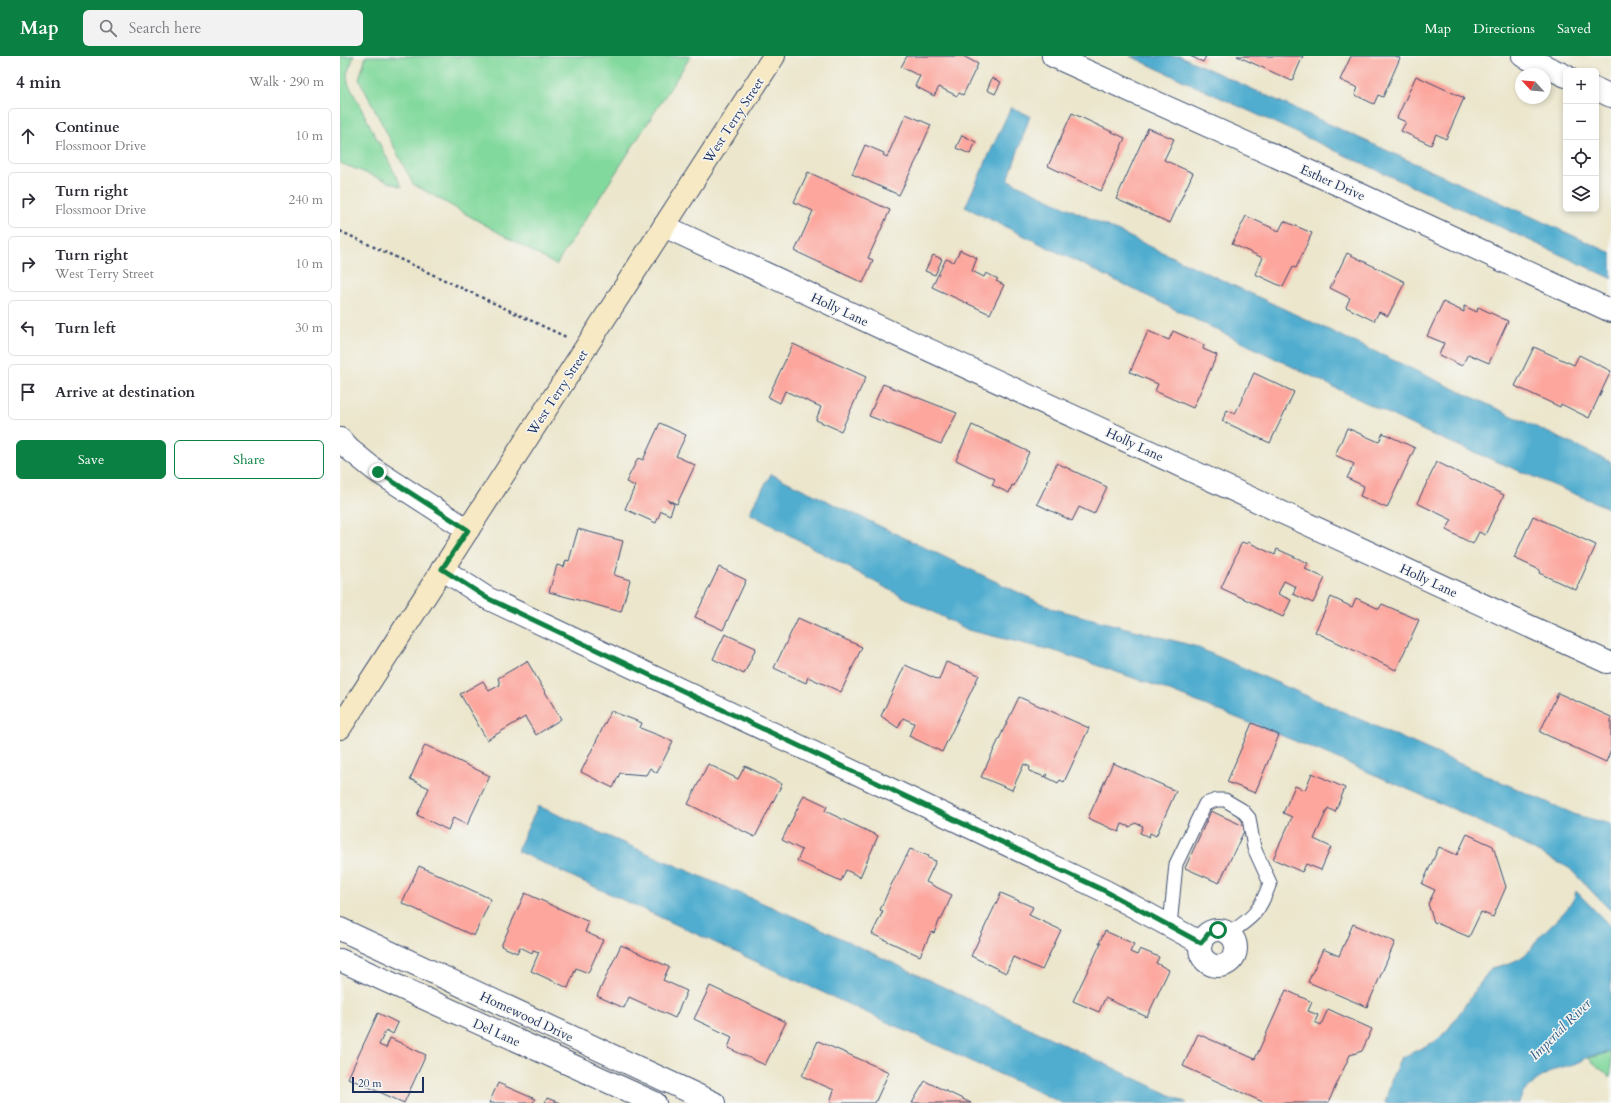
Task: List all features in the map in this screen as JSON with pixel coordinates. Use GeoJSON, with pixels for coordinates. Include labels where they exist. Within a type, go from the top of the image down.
{"type":"FeatureCollection","features":[{"type":"Feature","properties":{"kind":"street","name":"West Terry Street"},"geometry":{"type":"LineString","coordinates":[[340,728],[774,56]]}},
{"type":"Feature","properties":{"kind":"street","name":"Esther Drive"},"geometry":{"type":"LineString","coordinates":[[1054,56],[1355,192],[1611,311]]}},
{"type":"Feature","properties":{"kind":"street"},"geometry":{"type":"LineString","coordinates":[[1523,56],[1563,75]]}},
{"type":"Feature","properties":{"kind":"street"},"geometry":{"type":"LineString","coordinates":[[1599,90],[1611,96]]}},
{"type":"Feature","properties":{"kind":"street","name":"Holly Lane"},"geometry":{"type":"LineString","coordinates":[[664,226],[857,317],[1606,662]]}},
{"type":"Feature","properties":{"kind":"street"},"geometry":{"type":"LineString","coordinates":[[340,438],[349,449],[375,470],[468,530]]}},
{"type":"Feature","properties":{"kind":"street"},"geometry":{"type":"LineString","coordinates":[[442,569],[487,598],[1105,891],[1201,943]]}},
{"type":"Feature","properties":{"kind":"street","name":"Homewood Drive"},"geometry":{"type":"LineString","coordinates":[[340,928],[714,1103]]}},
{"type":"Feature","properties":{"kind":"street"},"geometry":{"type":"LineString","coordinates":[[1218,930],[1229,934],[1235,941],[1237,949],[1233,960],[1222,966],[1210,965],[1205,961],[1200,949],[1201,943],[1208,934],[1213,931],[1218,930]]}},
{"type":"Feature","properties":{"kind":"street","name":"Del Lane"},"geometry":{"type":"LineString","coordinates":[[340,960],[655,1103]]}},
{"type":"Feature","properties":{"kind":"lane"},"geometry":{"type":"LineString","coordinates":[[1170,926],[1176,864],[1205,804],[1217,800],[1225,800],[1242,810],[1249,818],[1254,848],[1270,883],[1263,902],[1253,916],[1229,934]]}},
{"type":"Feature","properties":{"kind":"path"},"geometry":{"type":"LineString","coordinates":[[340,231],[587,346]]}},
{"type":"Feature","properties":{"kind":"green space"},"geometry":{"type":"Polygon","coordinates":[[[340,56],[354,56],[347,74],[348,83],[402,187],[340,163],[340,56]]]}},
{"type":"Feature","properties":{"kind":"green space"},"geometry":{"type":"Polygon","coordinates":[[[366,56],[691,56],[556,265],[413,184],[359,79],[366,56]]]}},
{"type":"Feature","properties":{"kind":"green space"},"geometry":{"type":"Polygon","coordinates":[[[1611,1052],[1611,1078],[1588,1058],[1611,1052]]]}},
{"type":"Feature","properties":{"kind":"water"},"geometry":{"type":"Polygon","coordinates":[[[1130,56],[1180,56],[1611,253],[1611,278],[1130,56]]]}},
{"type":"Feature","properties":{"kind":"water"},"geometry":{"type":"Polygon","coordinates":[[[1011,107],[1030,116],[1008,180],[1611,462],[1611,509],[1428,433],[965,207],[1011,107]]]}},
{"type":"Feature","properties":{"kind":"water"},"geometry":{"type":"Polygon","coordinates":[[[771,474],[1051,608],[1194,646],[1576,815],[1611,824],[1611,911],[1569,868],[1460,812],[1320,751],[1157,686],[1055,651],[968,630],[886,588],[749,513],[771,474]]]}},
{"type":"Feature","properties":{"kind":"water"},"geometry":{"type":"Polygon","coordinates":[[[538,806],[811,924],[1187,1103],[1062,1103],[517,851],[538,806]]]}},
{"type":"Feature","properties":{"kind":"water","name":"Imperial River"},"geometry":{"type":"Polygon","coordinates":[[[1576,891],[1611,927],[1611,1052],[1591,1056],[1574,1064],[1555,1069],[1537,1080],[1523,1093],[1519,1103],[1385,1103],[1392,1077],[1401,1058],[1436,1041],[1449,1028],[1491,968],[1515,961],[1528,952],[1539,937],[1561,916],[1571,903],[1576,891]]]}},
{"type":"Feature","properties":{"kind":"building"},"geometry":{"type":"Polygon","coordinates":[[[907,56],[963,56],[978,64],[963,95],[959,93],[957,96],[939,87],[934,96],[915,86],[920,76],[901,67],[907,56]]]}},
{"type":"Feature","properties":{"kind":"building"},"geometry":{"type":"Polygon","coordinates":[[[1190,56],[1206,56],[1203,62],[1190,56]]]}},
{"type":"Feature","properties":{"kind":"building"},"geometry":{"type":"Polygon","coordinates":[[[1237,56],[1303,56],[1292,81],[1237,56]]]}},
{"type":"Feature","properties":{"kind":"building"},"geometry":{"type":"Polygon","coordinates":[[[1351,56],[1395,56],[1400,58],[1383,97],[1378,95],[1374,104],[1355,95],[1358,88],[1340,80],[1351,56]]]}},
{"type":"Feature","properties":{"kind":"building"},"geometry":{"type":"Polygon","coordinates":[[[1416,76],[1464,98],[1446,139],[1436,134],[1431,145],[1401,131],[1406,122],[1397,118],[1416,76]]]}},
{"type":"Feature","properties":{"kind":"building"},"geometry":{"type":"Polygon","coordinates":[[[992,78],[1001,82],[995,94],[987,90],[992,78]]]}},
{"type":"Feature","properties":{"kind":"building"},"geometry":{"type":"Polygon","coordinates":[[[1072,113],[1125,138],[1101,191],[1048,166],[1072,113]]]}},
{"type":"Feature","properties":{"kind":"building"},"geometry":{"type":"Polygon","coordinates":[[[906,114],[931,125],[920,150],[921,151],[899,195],[852,174],[865,145],[884,153],[883,155],[887,157],[906,114]]]}},
{"type":"Feature","properties":{"kind":"building"},"geometry":{"type":"Polygon","coordinates":[[[1148,128],[1174,139],[1164,160],[1193,173],[1170,223],[1116,199],[1148,128]]]}},
{"type":"Feature","properties":{"kind":"building"},"geometry":{"type":"Polygon","coordinates":[[[962,135],[976,142],[970,154],[956,148],[962,135]]]}},
{"type":"Feature","properties":{"kind":"building"},"geometry":{"type":"Polygon","coordinates":[[[808,172],[890,210],[868,258],[873,260],[863,283],[795,251],[813,211],[794,202],[808,172]]]}},
{"type":"Feature","properties":{"kind":"building"},"geometry":{"type":"Polygon","coordinates":[[[1246,216],[1279,231],[1284,221],[1312,233],[1296,268],[1293,267],[1283,287],[1255,274],[1263,258],[1232,244],[1246,216]]]}},
{"type":"Feature","properties":{"kind":"building"},"geometry":{"type":"Polygon","coordinates":[[[960,250],[977,258],[972,271],[984,277],[986,273],[998,279],[996,281],[1004,285],[990,314],[932,287],[946,259],[954,262],[960,250]]]}},
{"type":"Feature","properties":{"kind":"building"},"geometry":{"type":"Polygon","coordinates":[[[1347,253],[1405,282],[1388,316],[1379,312],[1374,321],[1346,307],[1350,298],[1330,288],[1347,253]]]}},
{"type":"Feature","properties":{"kind":"building"},"geometry":{"type":"Polygon","coordinates":[[[933,255],[942,259],[935,275],[925,271],[933,255]]]}},
{"type":"Feature","properties":{"kind":"building"},"geometry":{"type":"Polygon","coordinates":[[[1443,302],[1464,312],[1464,306],[1477,312],[1478,307],[1508,321],[1489,363],[1468,354],[1462,366],[1439,355],[1444,343],[1427,336],[1443,302]]]}},
{"type":"Feature","properties":{"kind":"building"},"geometry":{"type":"Polygon","coordinates":[[[1148,331],[1169,340],[1173,331],[1204,345],[1203,349],[1217,355],[1193,408],[1155,391],[1158,384],[1130,372],[1148,331]]]}},
{"type":"Feature","properties":{"kind":"building"},"geometry":{"type":"Polygon","coordinates":[[[793,344],[866,377],[841,431],[816,420],[821,407],[785,391],[780,403],[768,397],[793,344]]]}},
{"type":"Feature","properties":{"kind":"building"},"geometry":{"type":"Polygon","coordinates":[[[1534,347],[1574,365],[1579,355],[1611,371],[1589,418],[1561,404],[1560,407],[1515,386],[1534,347]]]}},
{"type":"Feature","properties":{"kind":"building"},"geometry":{"type":"Polygon","coordinates":[[[1254,373],[1294,392],[1270,443],[1222,421],[1227,410],[1235,414],[1254,373]]]}},
{"type":"Feature","properties":{"kind":"building"},"geometry":{"type":"Polygon","coordinates":[[[883,384],[957,413],[941,444],[869,416],[883,384]]]}},
{"type":"Feature","properties":{"kind":"building"},"geometry":{"type":"Polygon","coordinates":[[[660,423],[686,435],[676,456],[695,465],[677,504],[667,500],[674,504],[670,515],[661,511],[656,523],[625,509],[635,486],[626,482],[638,458],[643,460],[660,423]]]}},
{"type":"Feature","properties":{"kind":"building"},"geometry":{"type":"Polygon","coordinates":[[[972,425],[1029,452],[1014,486],[1012,485],[1009,493],[992,485],[995,479],[956,460],[972,425]]]}},
{"type":"Feature","properties":{"kind":"building"},"geometry":{"type":"Polygon","coordinates":[[[1347,428],[1379,442],[1383,433],[1415,448],[1387,508],[1360,496],[1364,486],[1347,478],[1354,464],[1335,455],[1347,428]]]}},
{"type":"Feature","properties":{"kind":"building"},"geometry":{"type":"Polygon","coordinates":[[[1437,462],[1504,495],[1485,535],[1479,532],[1473,544],[1446,530],[1452,520],[1417,503],[1437,462]]]}},
{"type":"Feature","properties":{"kind":"building"},"geometry":{"type":"Polygon","coordinates":[[[1057,463],[1107,487],[1094,514],[1079,507],[1072,521],[1037,504],[1057,463]]]}},
{"type":"Feature","properties":{"kind":"building"},"geometry":{"type":"Polygon","coordinates":[[[1533,516],[1596,545],[1576,590],[1539,573],[1540,570],[1514,558],[1533,516]]]}},
{"type":"Feature","properties":{"kind":"building"},"geometry":{"type":"Polygon","coordinates":[[[578,529],[623,541],[614,575],[630,580],[621,612],[549,592],[557,565],[564,567],[566,560],[569,561],[578,529]]]}},
{"type":"Feature","properties":{"kind":"building"},"geometry":{"type":"Polygon","coordinates":[[[1242,542],[1247,544],[1248,542],[1275,555],[1277,549],[1308,563],[1305,569],[1325,578],[1313,603],[1293,594],[1296,587],[1284,581],[1278,594],[1291,600],[1283,617],[1221,588],[1242,542]]]}},
{"type":"Feature","properties":{"kind":"building"},"geometry":{"type":"Polygon","coordinates":[[[719,567],[746,580],[723,630],[695,617],[719,567]]]}},
{"type":"Feature","properties":{"kind":"building"},"geometry":{"type":"Polygon","coordinates":[[[1331,597],[1352,607],[1356,598],[1379,609],[1382,604],[1419,620],[1396,670],[1315,632],[1331,597]]]}},
{"type":"Feature","properties":{"kind":"building"},"geometry":{"type":"Polygon","coordinates":[[[798,618],[862,647],[841,692],[808,677],[806,683],[774,668],[798,618]]]}},
{"type":"Feature","properties":{"kind":"building"},"geometry":{"type":"Polygon","coordinates":[[[725,634],[756,648],[744,674],[713,659],[725,634]]]}},
{"type":"Feature","properties":{"kind":"building"},"geometry":{"type":"Polygon","coordinates":[[[527,661],[561,719],[536,735],[525,717],[487,740],[460,694],[483,681],[489,691],[500,685],[498,678],[527,661]]]}},
{"type":"Feature","properties":{"kind":"building"},"geometry":{"type":"Polygon","coordinates":[[[946,662],[979,675],[942,752],[909,736],[914,723],[903,718],[898,728],[881,716],[905,665],[939,680],[946,662]]]}},
{"type":"Feature","properties":{"kind":"building"},"geometry":{"type":"Polygon","coordinates":[[[1558,693],[1611,717],[1611,750],[1606,762],[1540,732],[1558,693]]]}},
{"type":"Feature","properties":{"kind":"building"},"geometry":{"type":"Polygon","coordinates":[[[1019,697],[1089,728],[1064,782],[1060,780],[1058,783],[1046,777],[1048,775],[1046,774],[1045,777],[1029,771],[1030,767],[1024,764],[1012,790],[981,777],[1019,697]]]}},
{"type":"Feature","properties":{"kind":"building"},"geometry":{"type":"Polygon","coordinates":[[[611,711],[642,723],[640,728],[673,741],[657,773],[650,768],[646,775],[620,773],[613,788],[581,772],[611,711]]]}},
{"type":"Feature","properties":{"kind":"building"},"geometry":{"type":"Polygon","coordinates":[[[1252,723],[1279,735],[1255,793],[1227,782],[1252,723]]]}},
{"type":"Feature","properties":{"kind":"building"},"geometry":{"type":"Polygon","coordinates":[[[425,745],[490,776],[467,825],[453,818],[448,830],[417,815],[429,788],[410,779],[425,745]]]}},
{"type":"Feature","properties":{"kind":"building"},"geometry":{"type":"Polygon","coordinates":[[[1113,763],[1176,791],[1156,836],[1150,833],[1149,837],[1140,833],[1143,826],[1135,823],[1130,827],[1122,824],[1119,832],[1088,818],[1113,763]]]}},
{"type":"Feature","properties":{"kind":"building"},"geometry":{"type":"Polygon","coordinates":[[[708,764],[738,779],[745,766],[782,784],[755,837],[688,804],[708,764]]]}},
{"type":"Feature","properties":{"kind":"building"},"geometry":{"type":"Polygon","coordinates":[[[1312,773],[1345,788],[1335,812],[1328,808],[1314,839],[1331,847],[1321,870],[1306,864],[1302,872],[1273,859],[1292,817],[1283,813],[1295,786],[1305,790],[1312,773]]]}},
{"type":"Feature","properties":{"kind":"building"},"geometry":{"type":"Polygon","coordinates":[[[804,795],[827,806],[825,811],[878,836],[860,877],[846,870],[841,881],[797,861],[802,850],[782,840],[804,795]]]}},
{"type":"Feature","properties":{"kind":"building"},"geometry":{"type":"Polygon","coordinates":[[[1211,811],[1246,827],[1219,883],[1185,868],[1211,811]]]}},
{"type":"Feature","properties":{"kind":"building"},"geometry":{"type":"Polygon","coordinates":[[[1467,834],[1493,846],[1506,887],[1493,917],[1481,912],[1469,937],[1434,922],[1428,904],[1435,890],[1422,884],[1439,847],[1457,855],[1467,834]]]}},
{"type":"Feature","properties":{"kind":"building"},"geometry":{"type":"Polygon","coordinates":[[[910,849],[929,856],[928,858],[936,861],[926,882],[952,895],[941,920],[940,919],[934,933],[931,932],[920,956],[872,934],[883,911],[880,910],[892,883],[910,849]]]}},
{"type":"Feature","properties":{"kind":"building"},"geometry":{"type":"Polygon","coordinates":[[[419,866],[491,899],[474,936],[402,903],[419,866]]]}},
{"type":"Feature","properties":{"kind":"building"},"geometry":{"type":"Polygon","coordinates":[[[525,893],[589,922],[585,932],[603,940],[588,973],[576,968],[568,988],[531,971],[539,952],[533,950],[532,953],[520,947],[517,953],[501,946],[525,893]]]}},
{"type":"Feature","properties":{"kind":"building"},"geometry":{"type":"Polygon","coordinates":[[[1001,893],[1033,907],[1029,915],[1061,930],[1042,970],[1013,957],[1006,973],[971,956],[1001,893]]]}},
{"type":"Feature","properties":{"kind":"building"},"geometry":{"type":"Polygon","coordinates":[[[1353,924],[1395,942],[1367,1007],[1308,982],[1323,949],[1339,956],[1353,924]]]}},
{"type":"Feature","properties":{"kind":"building"},"geometry":{"type":"Polygon","coordinates":[[[1105,931],[1134,944],[1130,952],[1137,955],[1140,949],[1159,957],[1156,963],[1169,970],[1147,1017],[1105,998],[1099,1012],[1073,1001],[1101,943],[1099,943],[1105,931]]]}},
{"type":"Feature","properties":{"kind":"building"},"geometry":{"type":"Polygon","coordinates":[[[621,945],[669,967],[663,980],[687,991],[675,1018],[629,997],[624,1008],[597,996],[621,945]]]}},
{"type":"Feature","properties":{"kind":"building"},"geometry":{"type":"Polygon","coordinates":[[[710,986],[786,1022],[765,1065],[728,1048],[732,1037],[694,1019],[710,986]]]}},
{"type":"Feature","properties":{"kind":"building"},"geometry":{"type":"Polygon","coordinates":[[[1286,990],[1312,1002],[1308,1011],[1318,1015],[1315,1022],[1321,1025],[1328,1009],[1372,1029],[1362,1051],[1350,1055],[1328,1103],[1265,1103],[1183,1066],[1198,1034],[1255,1059],[1286,990]]]}},
{"type":"Feature","properties":{"kind":"building"},"geometry":{"type":"Polygon","coordinates":[[[378,1013],[398,1023],[393,1034],[386,1030],[379,1045],[386,1048],[390,1038],[426,1055],[404,1103],[348,1078],[378,1013]]]}},
{"type":"Feature","properties":{"kind":"building"},"geometry":{"type":"Polygon","coordinates":[[[818,1041],[889,1072],[875,1103],[830,1102],[834,1090],[802,1076],[818,1041]]]}},
{"type":"Feature","properties":{"kind":"building"},"geometry":{"type":"Polygon","coordinates":[[[925,1081],[971,1103],[912,1103],[925,1081]]]}},
{"type":"Feature","properties":{"kind":"building"},"geometry":{"type":"Polygon","coordinates":[[[498,1083],[535,1099],[533,1103],[489,1103],[498,1083]]]}},
{"type":"Feature","properties":{"kind":"building"},"geometry":{"type":"Polygon","coordinates":[[[547,1098],[560,1103],[545,1103],[547,1098]]]}},
{"type":"Feature","properties":{"kind":"route"},"geometry":{"type":"LineString","coordinates":[[378,472],[468,530],[442,569],[487,598],[1105,891],[1201,943],[1208,934],[1218,930]]}}]}
